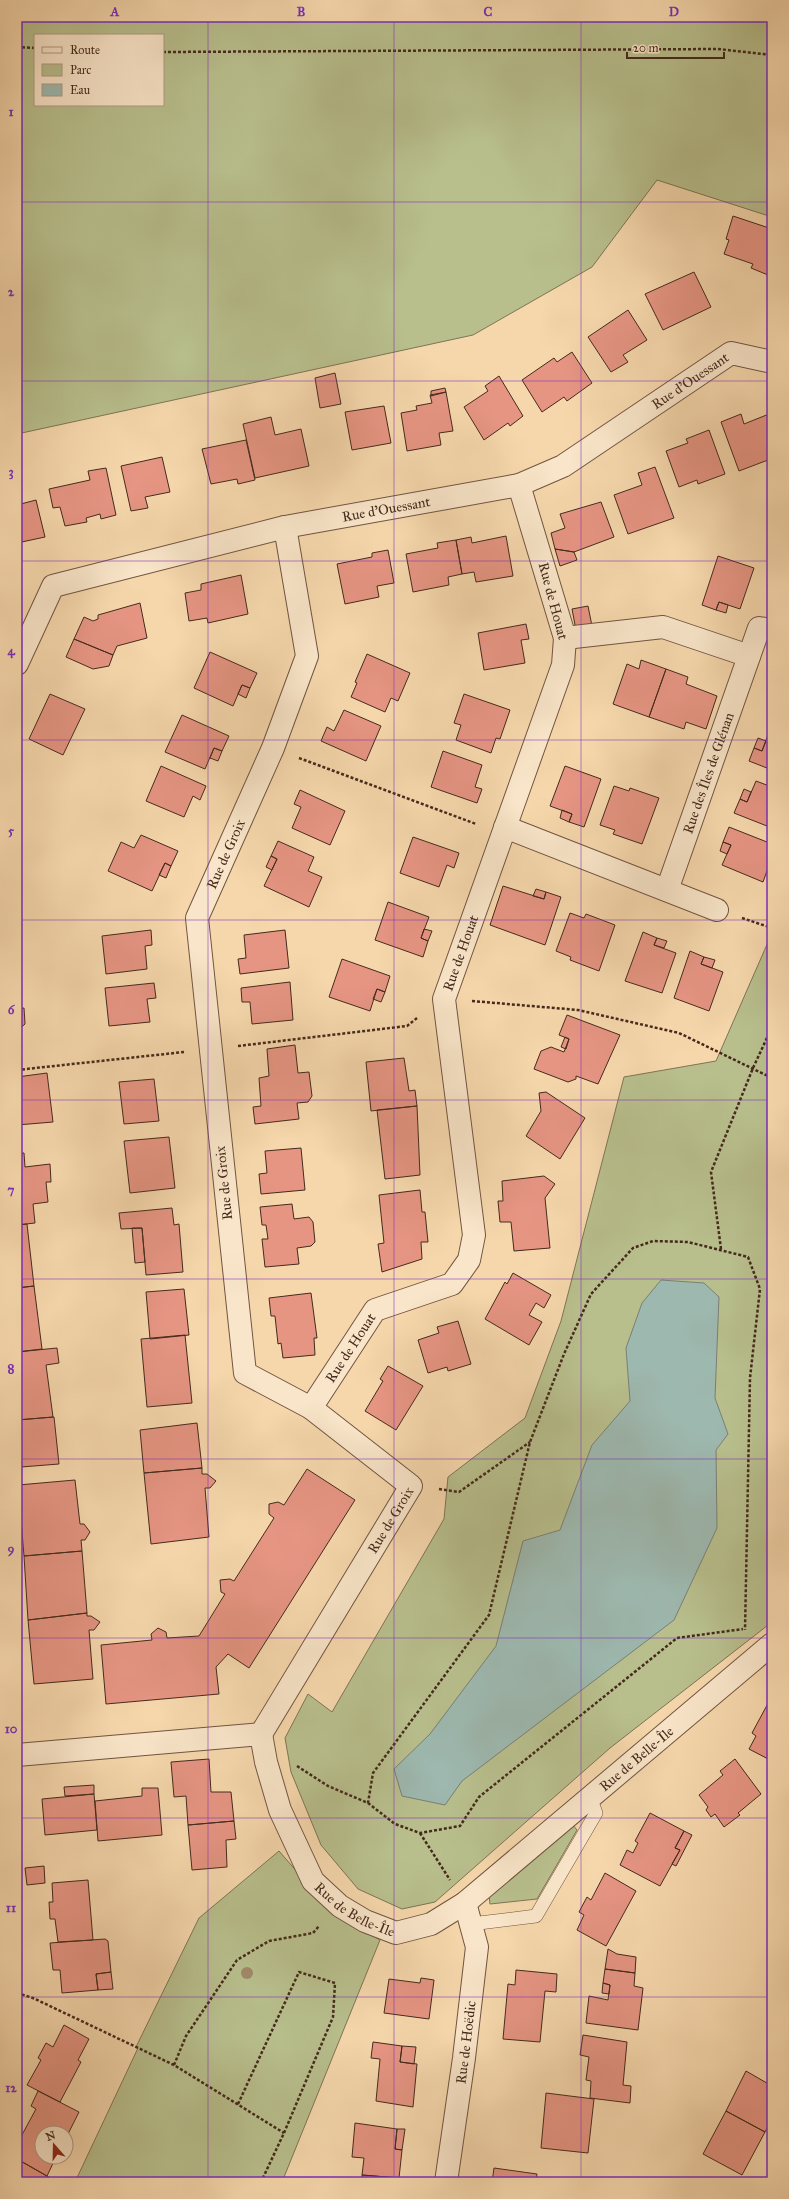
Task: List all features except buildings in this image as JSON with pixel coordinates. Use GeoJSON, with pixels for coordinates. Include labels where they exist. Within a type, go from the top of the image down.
{"type":"FeatureCollection","features":[{"type":"Feature","properties":{"kind":"street","name":"Rue d'Ouessant"},"geometry":{"type":"LineString","coordinates":[[17,664],[54,586],[285,526],[519,485],[563,466],[730,353],[772,362]]}},
{"type":"Feature","properties":{"kind":"street","name":"Rue de Houat"},"geometry":{"type":"LineString","coordinates":[[311,1408],[375,1310],[452,1284],[469,1260],[474,1235],[444,999],[488,871],[563,665],[565,638],[519,485]]}},
{"type":"Feature","properties":{"kind":"street","name":"Rue de Groix"},"geometry":{"type":"LineString","coordinates":[[261,1734],[411,1486],[311,1408],[245,1373],[197,918],[273,748],[307,656],[285,526]]}},
{"type":"Feature","properties":{"kind":"street"},"geometry":{"type":"LineString","coordinates":[[565,638],[663,627],[749,656]]}},
{"type":"Feature","properties":{"kind":"street","name":"Rue des Îles de Glénan"},"geometry":{"type":"LineString","coordinates":[[667,890],[759,628],[772,630]]}},
{"type":"Feature","properties":{"kind":"street"},"geometry":{"type":"LineString","coordinates":[[505,827],[717,910]]}},
{"type":"Feature","properties":{"kind":"street","name":"Rue de Belle-Île"},"geometry":{"type":"LineString","coordinates":[[261,1734],[266,1762],[280,1810],[313,1881],[340,1906],[365,1922],[396,1933],[430,1924],[465,1903],[772,1644]]}},
{"type":"Feature","properties":{"kind":"street"},"geometry":{"type":"LineString","coordinates":[[17,1755],[261,1734]]}},
{"type":"Feature","properties":{"kind":"street","name":"Rue de Hoëdic"},"geometry":{"type":"LineString","coordinates":[[446,2182],[464,2058],[477,1947],[465,1903]]}},
{"type":"Feature","properties":{"kind":"lane"},"geometry":{"type":"LineString","coordinates":[[471,1924],[536,1916],[596,1813],[590,1797]]}},
{"type":"Feature","properties":{"kind":"path"},"geometry":{"type":"LineString","coordinates":[[17,48],[34,48]]}},
{"type":"Feature","properties":{"kind":"path"},"geometry":{"type":"LineString","coordinates":[[164,52],[703,49],[772,55]]}},
{"type":"Feature","properties":{"kind":"path"},"geometry":{"type":"LineString","coordinates":[[273,748],[485,828],[505,827]]}},
{"type":"Feature","properties":{"kind":"path"},"geometry":{"type":"LineString","coordinates":[[17,1070],[210,1050],[407,1026],[444,999],[578,1010],[679,1033],[772,1078]]}},
{"type":"Feature","properties":{"kind":"path"},"geometry":{"type":"LineString","coordinates":[[721,1250],[711,1172],[753,1068],[772,1027]]}},
{"type":"Feature","properties":{"kind":"path"},"geometry":{"type":"LineString","coordinates":[[368,1803],[373,1773],[489,1615],[530,1442],[564,1354],[591,1294],[632,1248],[653,1241],[688,1242],[748,1257],[760,1290],[750,1378],[743,1629]]}},
{"type":"Feature","properties":{"kind":"path"},"geometry":{"type":"LineString","coordinates":[[411,1486],[459,1492],[530,1442]]}},
{"type":"Feature","properties":{"kind":"path"},"geometry":{"type":"LineString","coordinates":[[266,1762],[287,1760],[328,1786],[368,1803],[395,1824],[420,1833],[460,1826],[479,1797],[677,1638],[743,1629],[749,1632]]}},
{"type":"Feature","properties":{"kind":"path"},"geometry":{"type":"LineString","coordinates":[[420,1833],[465,1903]]}},
{"type":"Feature","properties":{"kind":"path"},"geometry":{"type":"LineString","coordinates":[[174,2065],[186,2036],[237,1960],[269,1941],[313,1932],[340,1906]]}},
{"type":"Feature","properties":{"kind":"path"},"geometry":{"type":"LineString","coordinates":[[238,2104],[299,1972],[335,1983],[332,2017],[284,2133],[261,2182]]}},
{"type":"Feature","properties":{"kind":"path"},"geometry":{"type":"LineString","coordinates":[[17,1993],[33,1998],[174,2065],[284,2133]]}},
{"type":"Feature","properties":{"kind":"green space"},"geometry":{"type":"Polygon","coordinates":[[[17,17],[772,17],[772,217],[657,180],[592,267],[473,335],[17,434],[17,17]]]}},
{"type":"Feature","properties":{"kind":"green space"},"geometry":{"type":"Polygon","coordinates":[[[772,933],[772,1622],[610,1748],[435,1902],[402,1909],[358,1889],[321,1845],[291,1772],[285,1738],[308,1694],[332,1712],[444,1519],[448,1477],[525,1418],[561,1321],[624,1077],[716,1061],[772,933]]]}},
{"type":"Feature","properties":{"kind":"green space"},"geometry":{"type":"Polygon","coordinates":[[[572,1824],[577,1830],[537,1899],[490,1904],[489,1895],[572,1824]]]}},
{"type":"Feature","properties":{"kind":"green space"},"geometry":{"type":"Polygon","coordinates":[[[279,1851],[333,1913],[380,1940],[282,2182],[75,2182],[138,2048],[136,2047],[199,1918],[279,1851]]]}},
{"type":"Feature","properties":{"kind":"water"},"geometry":{"type":"Polygon","coordinates":[[[661,1280],[704,1283],[719,1297],[715,1398],[728,1434],[716,1450],[717,1528],[674,1620],[462,1781],[445,1805],[402,1796],[394,1769],[430,1734],[496,1646],[523,1541],[560,1530],[592,1445],[630,1401],[626,1348],[642,1303],[661,1280]]]}}]}
